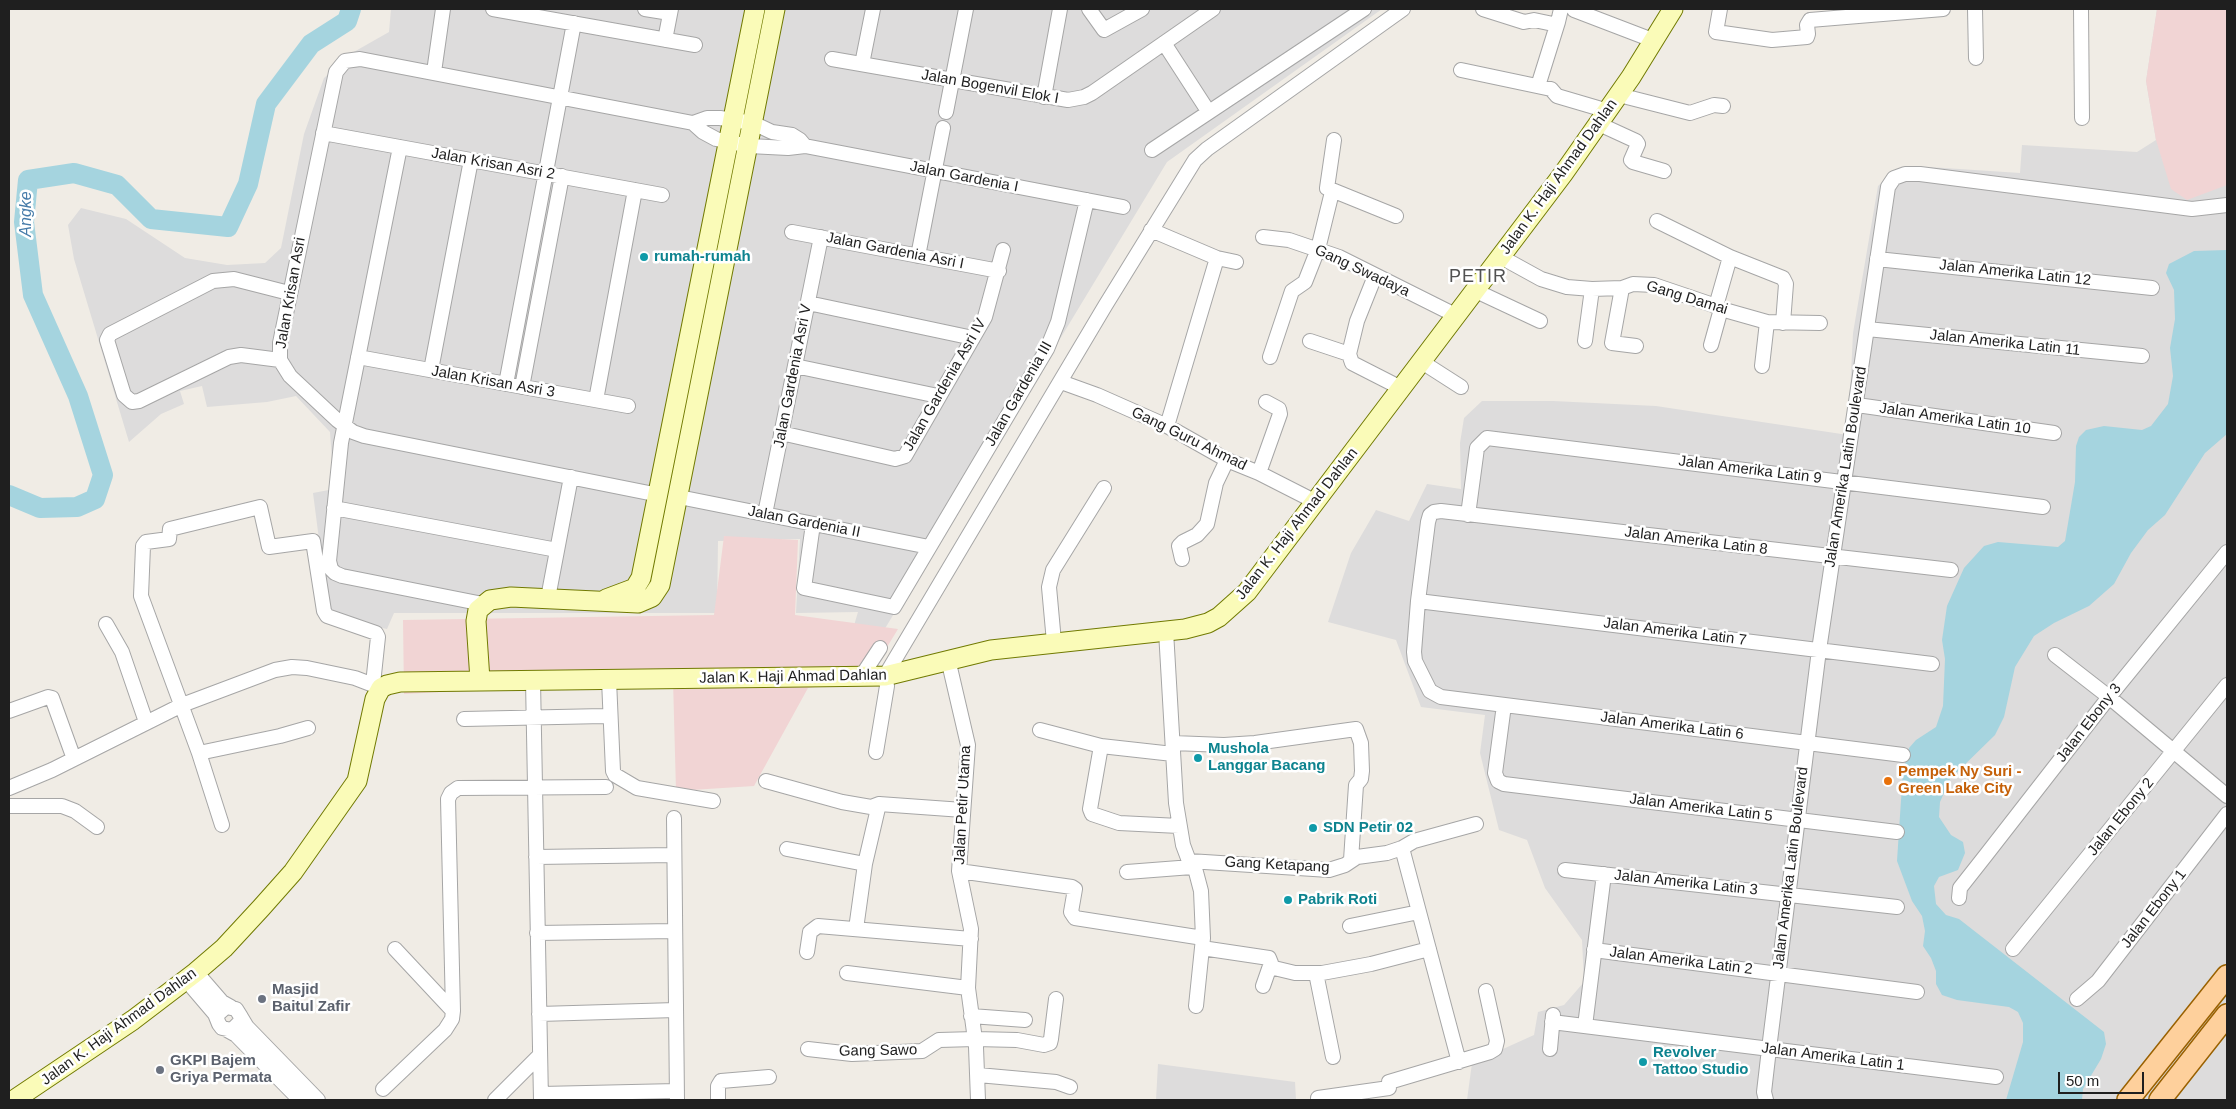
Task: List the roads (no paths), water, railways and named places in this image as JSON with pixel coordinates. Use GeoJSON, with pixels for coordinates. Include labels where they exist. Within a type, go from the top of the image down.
{"type":"FeatureCollection","features":[{"type":"Feature","properties":{"kind":"main road"},"geometry":{"type":"LineString","coordinates":[[602,600],[630,590],[638,583],[645,562],[755,9]]}},
{"type":"Feature","properties":{"kind":"main road"},"geometry":{"type":"LineString","coordinates":[[480,680],[476,621],[478,610],[483,604],[501,598],[548,598],[638,603],[652,597],[657,592],[679,496],[775,9]]}},
{"type":"Feature","properties":{"kind":"main road","name":"Jalan K. Haji Ahmad Dahlan"},"geometry":{"type":"LineString","coordinates":[[14,1100],[192,978],[233,938],[293,872],[351,792],[361,769],[377,686],[400,682],[480,680],[533,687],[609,686],[875,677],[910,671],[948,659],[991,650],[1166,631],[1203,625],[1229,610],[1247,592],[1314,501],[1476,291],[1604,118],[1655,41],[1673,9]]}},
{"type":"Feature","properties":{"kind":"main road"},"geometry":{"type":"LineString","coordinates":[[668,480],[675,481],[679,496],[670,509],[663,508],[659,494],[668,480]]}},
{"type":"Feature","properties":{"kind":"main road"},"geometry":{"type":"LineString","coordinates":[[2132,1099],[2227,976]]}},
{"type":"Feature","properties":{"kind":"main road"},"geometry":{"type":"LineString","coordinates":[[2160,1100],[2227,1015]]}},
{"type":"Feature","properties":{"kind":"street"},"geometry":{"type":"LineString","coordinates":[[434,72],[443,9]]}},
{"type":"Feature","properties":{"kind":"street"},"geometry":{"type":"LineString","coordinates":[[493,9],[520,11],[695,45]]}},
{"type":"Feature","properties":{"kind":"street"},"geometry":{"type":"LineString","coordinates":[[645,9],[671,11],[665,40]]}},
{"type":"Feature","properties":{"kind":"street"},"geometry":{"type":"LineString","coordinates":[[862,64],[873,9]]}},
{"type":"Feature","properties":{"kind":"street"},"geometry":{"type":"LineString","coordinates":[[946,112],[966,9]]}},
{"type":"Feature","properties":{"kind":"street"},"geometry":{"type":"LineString","coordinates":[[1044,97],[1060,9]]}},
{"type":"Feature","properties":{"kind":"street"},"geometry":{"type":"LineString","coordinates":[[1089,9],[1104,30],[1142,9]]}},
{"type":"Feature","properties":{"kind":"street","name":"Jalan Bogenvil Elok I"},"geometry":{"type":"LineString","coordinates":[[832,59],[1068,100],[1084,97],[1213,9]]}},
{"type":"Feature","properties":{"kind":"street"},"geometry":{"type":"LineString","coordinates":[[1152,150],[1364,9]]}},
{"type":"Feature","properties":{"kind":"street"},"geometry":{"type":"LineString","coordinates":[[875,677],[1061,382],[1151,230],[1201,154],[1403,9]]}},
{"type":"Feature","properties":{"kind":"street"},"geometry":{"type":"LineString","coordinates":[[1483,9],[1524,22],[1534,20],[1553,24],[1568,12]]}},
{"type":"Feature","properties":{"kind":"street"},"geometry":{"type":"LineString","coordinates":[[1720,9],[1716,32],[1772,40],[1807,37],[1807,25],[1810,20],[1942,9]]}},
{"type":"Feature","properties":{"kind":"street"},"geometry":{"type":"LineString","coordinates":[[1975,9],[1976,58]]}},
{"type":"Feature","properties":{"kind":"street"},"geometry":{"type":"LineString","coordinates":[[2081,9],[2082,118]]}},
{"type":"Feature","properties":{"kind":"street"},"geometry":{"type":"LineString","coordinates":[[1568,12],[1655,41]]}},
{"type":"Feature","properties":{"kind":"street"},"geometry":{"type":"LineString","coordinates":[[1538,86],[1568,12]]}},
{"type":"Feature","properties":{"kind":"street"},"geometry":{"type":"LineString","coordinates":[[506,384],[574,23]]}},
{"type":"Feature","properties":{"kind":"street"},"geometry":{"type":"LineString","coordinates":[[1164,43],[1208,111]]}},
{"type":"Feature","properties":{"kind":"street","name":"Jalan Krisan Asri"},"geometry":{"type":"LineString","coordinates":[[659,494],[364,436],[345,426],[290,376],[280,360],[280,343],[336,72],[345,61],[360,59],[434,72],[693,124]]}},
{"type":"Feature","properties":{"kind":"street"},"geometry":{"type":"LineString","coordinates":[[1461,70],[1553,90],[1557,96],[1604,118],[1636,142],[1638,144],[1631,160],[1633,162],[1664,171]]}},
{"type":"Feature","properties":{"kind":"street"},"geometry":{"type":"LineString","coordinates":[[1619,95],[1690,113],[1714,105],[1723,106]]}},
{"type":"Feature","properties":{"kind":"street","name":"Jalan Gardenia I"},"geometry":{"type":"LineString","coordinates":[[806,146],[792,136],[772,132],[753,123],[734,119],[707,118],[693,124],[703,132],[730,142],[749,146],[788,148],[806,146],[1123,207]]}},
{"type":"Feature","properties":{"kind":"street"},"geometry":{"type":"LineString","coordinates":[[918,256],[943,128]]}},
{"type":"Feature","properties":{"kind":"street"},"geometry":{"type":"LineString","coordinates":[[769,146],[772,132]]}},
{"type":"Feature","properties":{"kind":"street","name":"Jalan Krisan Asri 2"},"geometry":{"type":"LineString","coordinates":[[323,133],[662,195]]}},
{"type":"Feature","properties":{"kind":"street"},"geometry":{"type":"LineString","coordinates":[[1334,140],[1326,187],[1332,192],[1396,216]]}},
{"type":"Feature","properties":{"kind":"street"},"geometry":{"type":"LineString","coordinates":[[400,147],[345,426],[329,561],[331,569],[335,573],[483,604]]}},
{"type":"Feature","properties":{"kind":"street"},"geometry":{"type":"LineString","coordinates":[[431,370],[471,160]]}},
{"type":"Feature","properties":{"kind":"street","name":"Jalan Amerika Latin Boulevard"},"geometry":{"type":"LineString","coordinates":[[1764,1097],[1819,650],[1888,187],[1894,178],[1905,174],[1920,174],[2192,209],[2227,205]]}},
{"type":"Feature","properties":{"kind":"street"},"geometry":{"type":"LineString","coordinates":[[522,387],[562,176]]}},
{"type":"Feature","properties":{"kind":"street"},"geometry":{"type":"LineString","coordinates":[[596,400],[635,190]]}},
{"type":"Feature","properties":{"kind":"street"},"geometry":{"type":"LineString","coordinates":[[1270,357],[1292,291],[1305,282],[1318,249],[1332,192]]}},
{"type":"Feature","properties":{"kind":"street","name":"Jalan Gardenia III"},"geometry":{"type":"LineString","coordinates":[[813,524],[804,588],[892,607],[896,605],[1053,336],[1086,200]]}},
{"type":"Feature","properties":{"kind":"street"},"geometry":{"type":"LineString","coordinates":[[1657,221],[1730,257],[1783,278],[1786,284],[1783,323]]}},
{"type":"Feature","properties":{"kind":"street"},"geometry":{"type":"LineString","coordinates":[[1151,230],[1217,258],[1236,262]]}},
{"type":"Feature","properties":{"kind":"street","name":"Jalan Gardenia Asri I"},"geometry":{"type":"LineString","coordinates":[[792,232],[998,271]]}},
{"type":"Feature","properties":{"kind":"street","name":"Jalan Gardenia Asri V"},"geometry":{"type":"LineString","coordinates":[[765,514],[821,237]]}},
{"type":"Feature","properties":{"kind":"street","name":"Gang Swadaya"},"geometry":{"type":"LineString","coordinates":[[1263,237],[1288,240],[1318,249],[1457,316]]}},
{"type":"Feature","properties":{"kind":"street","name":"Jalan Gardenia Asri IV"},"geometry":{"type":"LineString","coordinates":[[781,434],[894,459],[906,456],[938,396],[985,317],[1004,250]]}},
{"type":"Feature","properties":{"kind":"street","name":"Gang Damai"},"geometry":{"type":"LineString","coordinates":[[1501,257],[1556,284],[1592,289],[1622,288],[1633,284],[1654,285],[1768,322],[1820,323]]}},
{"type":"Feature","properties":{"kind":"street"},"geometry":{"type":"LineString","coordinates":[[1711,346],[1730,257]]}},
{"type":"Feature","properties":{"kind":"street"},"geometry":{"type":"LineString","coordinates":[[1167,426],[1217,258]]}},
{"type":"Feature","properties":{"kind":"street","name":"Jalan Amerika Latin 12"},"geometry":{"type":"LineString","coordinates":[[1877,258],[2152,288]]}},
{"type":"Feature","properties":{"kind":"street"},"geometry":{"type":"LineString","coordinates":[[1375,276],[1358,321],[1349,354],[1352,363],[1401,388]]}},
{"type":"Feature","properties":{"kind":"street"},"geometry":{"type":"LineString","coordinates":[[280,360],[241,355],[229,357],[139,401],[132,402],[124,395],[107,340],[110,334],[213,281],[234,279],[289,293]]}},
{"type":"Feature","properties":{"kind":"street"},"geometry":{"type":"LineString","coordinates":[[1622,288],[1612,343],[1636,346]]}},
{"type":"Feature","properties":{"kind":"street"},"geometry":{"type":"LineString","coordinates":[[1585,340],[1592,289]]}},
{"type":"Feature","properties":{"kind":"street"},"geometry":{"type":"LineString","coordinates":[[1476,291],[1540,322]]}},
{"type":"Feature","properties":{"kind":"street"},"geometry":{"type":"LineString","coordinates":[[808,303],[973,338]]}},
{"type":"Feature","properties":{"kind":"street"},"geometry":{"type":"LineString","coordinates":[[1762,366],[1768,322]]}},
{"type":"Feature","properties":{"kind":"street","name":"Jalan Amerika Latin 11"},"geometry":{"type":"LineString","coordinates":[[1867,329],[2142,356]]}},
{"type":"Feature","properties":{"kind":"street"},"geometry":{"type":"LineString","coordinates":[[1310,340],[1349,354]]}},
{"type":"Feature","properties":{"kind":"street","name":"Jalan Krisan Asri 3"},"geometry":{"type":"LineString","coordinates":[[358,357],[628,406]]}},
{"type":"Feature","properties":{"kind":"street"},"geometry":{"type":"LineString","coordinates":[[1422,362],[1461,387]]}},
{"type":"Feature","properties":{"kind":"street"},"geometry":{"type":"LineString","coordinates":[[795,366],[938,396]]}},
{"type":"Feature","properties":{"kind":"street","name":"Gang Guru Ahmad"},"geometry":{"type":"LineString","coordinates":[[1061,382],[1097,395],[1167,426],[1226,460],[1259,473],[1314,501]]}},
{"type":"Feature","properties":{"kind":"street"},"geometry":{"type":"LineString","coordinates":[[1259,473],[1280,414],[1279,409],[1266,402]]}},
{"type":"Feature","properties":{"kind":"street","name":"Jalan Amerika Latin 10"},"geometry":{"type":"LineString","coordinates":[[1857,405],[2054,433]]}},
{"type":"Feature","properties":{"kind":"street","name":"Jalan Amerika Latin 9"},"geometry":{"type":"LineString","coordinates":[[1468,515],[1477,448],[1486,438],[2043,507]]}},
{"type":"Feature","properties":{"kind":"street"},"geometry":{"type":"LineString","coordinates":[[1182,559],[1179,546],[1197,535],[1207,524],[1216,483],[1226,460]]}},
{"type":"Feature","properties":{"kind":"street"},"geometry":{"type":"LineString","coordinates":[[548,598],[572,477]]}},
{"type":"Feature","properties":{"kind":"street"},"geometry":{"type":"LineString","coordinates":[[1054,642],[1050,587],[1053,570],[1104,488]]}},
{"type":"Feature","properties":{"kind":"street","name":"Jalan Gardenia II"},"geometry":{"type":"LineString","coordinates":[[679,496],[929,547]]}},
{"type":"Feature","properties":{"kind":"street"},"geometry":{"type":"LineString","coordinates":[[9,788],[74,759],[182,705],[259,675],[292,667],[321,670],[377,686],[378,637],[376,633],[327,616],[324,611],[313,541],[269,547],[260,507],[170,529],[169,539],[146,542],[143,546],[141,596],[148,610],[182,705],[222,824]]}},
{"type":"Feature","properties":{"kind":"street"},"geometry":{"type":"LineString","coordinates":[[334,508],[557,550]]}},
{"type":"Feature","properties":{"kind":"street","name":"Jalan Amerika Latin 8"},"geometry":{"type":"LineString","coordinates":[[1418,601],[1428,522],[1430,515],[1434,512],[1951,570]]}},
{"type":"Feature","properties":{"kind":"street","name":"Jalan Ebony 3"},"geometry":{"type":"LineString","coordinates":[[1959,898],[1960,888],[2227,552]]}},
{"type":"Feature","properties":{"kind":"street","name":"Jalan Amerika Latin 7"},"geometry":{"type":"LineString","coordinates":[[1418,601],[1932,664]]}},
{"type":"Feature","properties":{"kind":"street","name":"Jalan Amerika Latin 6"},"geometry":{"type":"LineString","coordinates":[[1418,601],[1415,661],[1430,691],[1441,697],[1903,755]]}},
{"type":"Feature","properties":{"kind":"street"},"geometry":{"type":"LineString","coordinates":[[106,624],[122,652],[146,722]]}},
{"type":"Feature","properties":{"kind":"street"},"geometry":{"type":"LineString","coordinates":[[1166,631],[1179,826],[1183,845],[1190,864],[1196,872],[1201,892],[1202,943],[1196,1006]]}},
{"type":"Feature","properties":{"kind":"street"},"geometry":{"type":"LineString","coordinates":[[875,677],[880,648]]}},
{"type":"Feature","properties":{"kind":"street"},"geometry":{"type":"LineString","coordinates":[[2055,655],[2110,697],[2227,796]]}},
{"type":"Feature","properties":{"kind":"street","name":"Jalan Petir Utama"},"geometry":{"type":"LineString","coordinates":[[948,659],[968,746],[959,871],[969,914],[971,939],[968,988],[975,1039],[978,1100]]}},
{"type":"Feature","properties":{"kind":"street"},"geometry":{"type":"LineString","coordinates":[[875,677],[886,686],[876,752]]}},
{"type":"Feature","properties":{"kind":"street","name":"Jalan Ebony 2"},"geometry":{"type":"LineString","coordinates":[[2013,948],[2227,685]]}},
{"type":"Feature","properties":{"kind":"street"},"geometry":{"type":"LineString","coordinates":[[609,686],[613,771],[615,775],[637,788],[713,802]]}},
{"type":"Feature","properties":{"kind":"street"},"geometry":{"type":"LineString","coordinates":[[533,687],[541,1097],[677,1096],[674,818]]}},
{"type":"Feature","properties":{"kind":"street"},"geometry":{"type":"LineString","coordinates":[[9,711],[48,697],[52,698],[74,759]]}},
{"type":"Feature","properties":{"kind":"street","name":"Jalan Amerika Latin 5"},"geometry":{"type":"LineString","coordinates":[[1504,705],[1495,773],[1498,781],[1504,784],[1897,832]]}},
{"type":"Feature","properties":{"kind":"street"},"geometry":{"type":"LineString","coordinates":[[464,719],[604,716]]}},
{"type":"Feature","properties":{"kind":"street"},"geometry":{"type":"LineString","coordinates":[[199,753],[280,736],[308,728]]}},
{"type":"Feature","properties":{"kind":"street"},"geometry":{"type":"LineString","coordinates":[[1040,730],[1101,746],[1173,749],[1240,744],[1356,729],[1361,743],[1362,771],[1361,779],[1356,785],[1351,860]]}},
{"type":"Feature","properties":{"kind":"street"},"geometry":{"type":"LineString","coordinates":[[1101,746],[1090,808],[1092,814],[1119,824],[1179,826]]}},
{"type":"Feature","properties":{"kind":"street"},"geometry":{"type":"LineString","coordinates":[[766,781],[842,802],[871,807],[879,804],[962,810]]}},
{"type":"Feature","properties":{"kind":"street"},"geometry":{"type":"LineString","coordinates":[[383,1089],[445,1030],[452,1019],[448,799],[450,793],[458,788],[606,787]]}},
{"type":"Feature","properties":{"kind":"street"},"geometry":{"type":"LineString","coordinates":[[856,929],[865,864],[879,804]]}},
{"type":"Feature","properties":{"kind":"street"},"geometry":{"type":"LineString","coordinates":[[9,806],[62,806],[75,811],[97,827]]}},
{"type":"Feature","properties":{"kind":"street","name":"Jalan Ebony 1"},"geometry":{"type":"LineString","coordinates":[[2077,999],[2098,981],[2227,814]]}},
{"type":"Feature","properties":{"kind":"street","name":"Gang Ketapang"},"geometry":{"type":"LineString","coordinates":[[1127,872],[1190,864],[1329,870],[1345,865],[1351,860],[1402,848],[1414,841],[1476,824]]}},
{"type":"Feature","properties":{"kind":"street"},"geometry":{"type":"LineString","coordinates":[[1402,848],[1459,1062]]}},
{"type":"Feature","properties":{"kind":"street"},"geometry":{"type":"LineString","coordinates":[[787,849],[865,864]]}},
{"type":"Feature","properties":{"kind":"street"},"geometry":{"type":"LineString","coordinates":[[536,857],[674,855]]}},
{"type":"Feature","properties":{"kind":"street","name":"Jalan Amerika Latin 3"},"geometry":{"type":"LineString","coordinates":[[1565,870],[1896,907]]}},
{"type":"Feature","properties":{"kind":"street"},"geometry":{"type":"LineString","coordinates":[[959,871],[1072,887],[1075,889],[1071,912],[1075,918],[1269,958],[1271,963],[1263,986]]}},
{"type":"Feature","properties":{"kind":"street"},"geometry":{"type":"LineString","coordinates":[[1585,1026],[1604,874]]}},
{"type":"Feature","properties":{"kind":"street"},"geometry":{"type":"LineString","coordinates":[[1350,926],[1419,912]]}},
{"type":"Feature","properties":{"kind":"street"},"geometry":{"type":"LineString","coordinates":[[807,952],[810,932],[814,927],[971,939]]}},
{"type":"Feature","properties":{"kind":"street"},"geometry":{"type":"LineString","coordinates":[[537,933],[675,931]]}},
{"type":"Feature","properties":{"kind":"street"},"geometry":{"type":"LineString","coordinates":[[395,949],[453,1011]]}},
{"type":"Feature","properties":{"kind":"street"},"geometry":{"type":"LineString","coordinates":[[1270,967],[1295,973],[1316,973],[1371,964],[1430,949]]}},
{"type":"Feature","properties":{"kind":"street","name":"Jalan Amerika Latin 2"},"geometry":{"type":"LineString","coordinates":[[1594,950],[1917,992]]}},
{"type":"Feature","properties":{"kind":"street"},"geometry":{"type":"LineString","coordinates":[[847,973],[968,988]]}},
{"type":"Feature","properties":{"kind":"street"},"geometry":{"type":"LineString","coordinates":[[1316,973],[1333,1057]]}},
{"type":"Feature","properties":{"kind":"street"},"geometry":{"type":"LineString","coordinates":[[192,978],[237,1027],[227,1030]]}},
{"type":"Feature","properties":{"kind":"street"},"geometry":{"type":"LineString","coordinates":[[1318,1098],[1389,1088],[1388,1082],[1490,1052],[1496,1045],[1486,991]]}},
{"type":"Feature","properties":{"kind":"street","name":"Gang Sawo"},"geometry":{"type":"LineString","coordinates":[[808,1049],[852,1054],[922,1051],[939,1040],[975,1039],[1017,1040],[1031,1044],[1048,1044],[1052,1039],[1056,999]]}},
{"type":"Feature","properties":{"kind":"street"},"geometry":{"type":"LineString","coordinates":[[220,1007],[218,1024],[236,1034],[300,1100]]}},
{"type":"Feature","properties":{"kind":"street"},"geometry":{"type":"LineString","coordinates":[[220,1007],[246,1027],[318,1100]]}},
{"type":"Feature","properties":{"kind":"street"},"geometry":{"type":"LineString","coordinates":[[539,1014],[676,1010]]}},
{"type":"Feature","properties":{"kind":"street"},"geometry":{"type":"LineString","coordinates":[[971,1016],[1025,1020]]}},
{"type":"Feature","properties":{"kind":"street","name":"Jalan Amerika Latin 1"},"geometry":{"type":"LineString","coordinates":[[1550,1049],[1553,1018],[1585,1026],[1996,1077]]}},
{"type":"Feature","properties":{"kind":"street"},"geometry":{"type":"LineString","coordinates":[[496,1100],[539,1056]]}},
{"type":"Feature","properties":{"kind":"street"},"geometry":{"type":"LineString","coordinates":[[978,1075],[1056,1082],[1070,1087]]}},
{"type":"Feature","properties":{"kind":"street"},"geometry":{"type":"LineString","coordinates":[[718,1100],[718,1086],[721,1081],[769,1077]]}},
{"type":"Feature","properties":{"kind":"water"},"geometry":{"type":"Polygon","coordinates":[[[2227,250],[2227,434],[2205,453],[2165,515],[2148,530],[2131,553],[2114,584],[2089,606],[2054,623],[2034,636],[2015,667],[2004,717],[1995,735],[1950,779],[1940,802],[1939,817],[1951,835],[1963,842],[1965,853],[1958,870],[1939,877],[1934,886],[1936,904],[1946,915],[1959,919],[2104,1032],[2106,1044],[2101,1059],[2083,1089],[2082,1100],[2006,1100],[2023,1042],[2023,1023],[2018,1012],[2009,1007],[1957,1000],[1942,995],[1936,984],[1936,971],[1931,958],[1923,946],[1925,931],[1922,916],[1912,901],[1897,861],[1903,770],[1909,748],[1916,740],[1936,727],[1943,706],[1945,659],[1942,640],[1947,606],[1964,568],[1984,546],[1998,542],[2058,547],[2065,541],[2075,482],[2076,446],[2079,437],[2086,430],[2104,426],[2142,430],[2151,426],[2168,404],[2173,376],[2170,348],[2175,319],[2174,290],[2166,273],[2169,264],[2194,251],[2227,250]]]}},
{"type":"Feature","properties":{"kind":"waterway","name":"Angke"},"geometry":{"type":"LineString","coordinates":[[9,495],[40,508],[77,507],[95,499],[103,475],[78,396],[33,295],[24,222],[28,180],[74,173],[117,185],[151,219],[228,227],[248,184],[266,104],[311,44],[347,21],[351,9]]}},
{"type":"Feature","properties":{"kind":"place","name":"rumah-rumah"},"geometry":{"type":"Point","coordinates":[644,257]}},
{"type":"Feature","properties":{"kind":"place","name":"Mushola Langgar Bacang"},"geometry":{"type":"Point","coordinates":[1198,758]}},
{"type":"Feature","properties":{"kind":"place","name":"Pempek Ny Suri - Green Lake City"},"geometry":{"type":"Point","coordinates":[1888,781]}},
{"type":"Feature","properties":{"kind":"place","name":"SDN Petir 02"},"geometry":{"type":"Point","coordinates":[1313,828]}},
{"type":"Feature","properties":{"kind":"place","name":"Pabrik Roti"},"geometry":{"type":"Point","coordinates":[1288,900]}},
{"type":"Feature","properties":{"kind":"place","name":"Masjid Baitul Zafir"},"geometry":{"type":"Point","coordinates":[262,999]}},
{"type":"Feature","properties":{"kind":"place","name":"Revolver Tattoo Studio"},"geometry":{"type":"Point","coordinates":[1643,1062]}},
{"type":"Feature","properties":{"kind":"place","name":"GKPI Bajem Griya Permata"},"geometry":{"type":"Point","coordinates":[160,1070]}},
{"type":"Feature","properties":{"kind":"district","name":"PETIR"},"geometry":{"type":"Point","coordinates":[1478,277]}}]}
